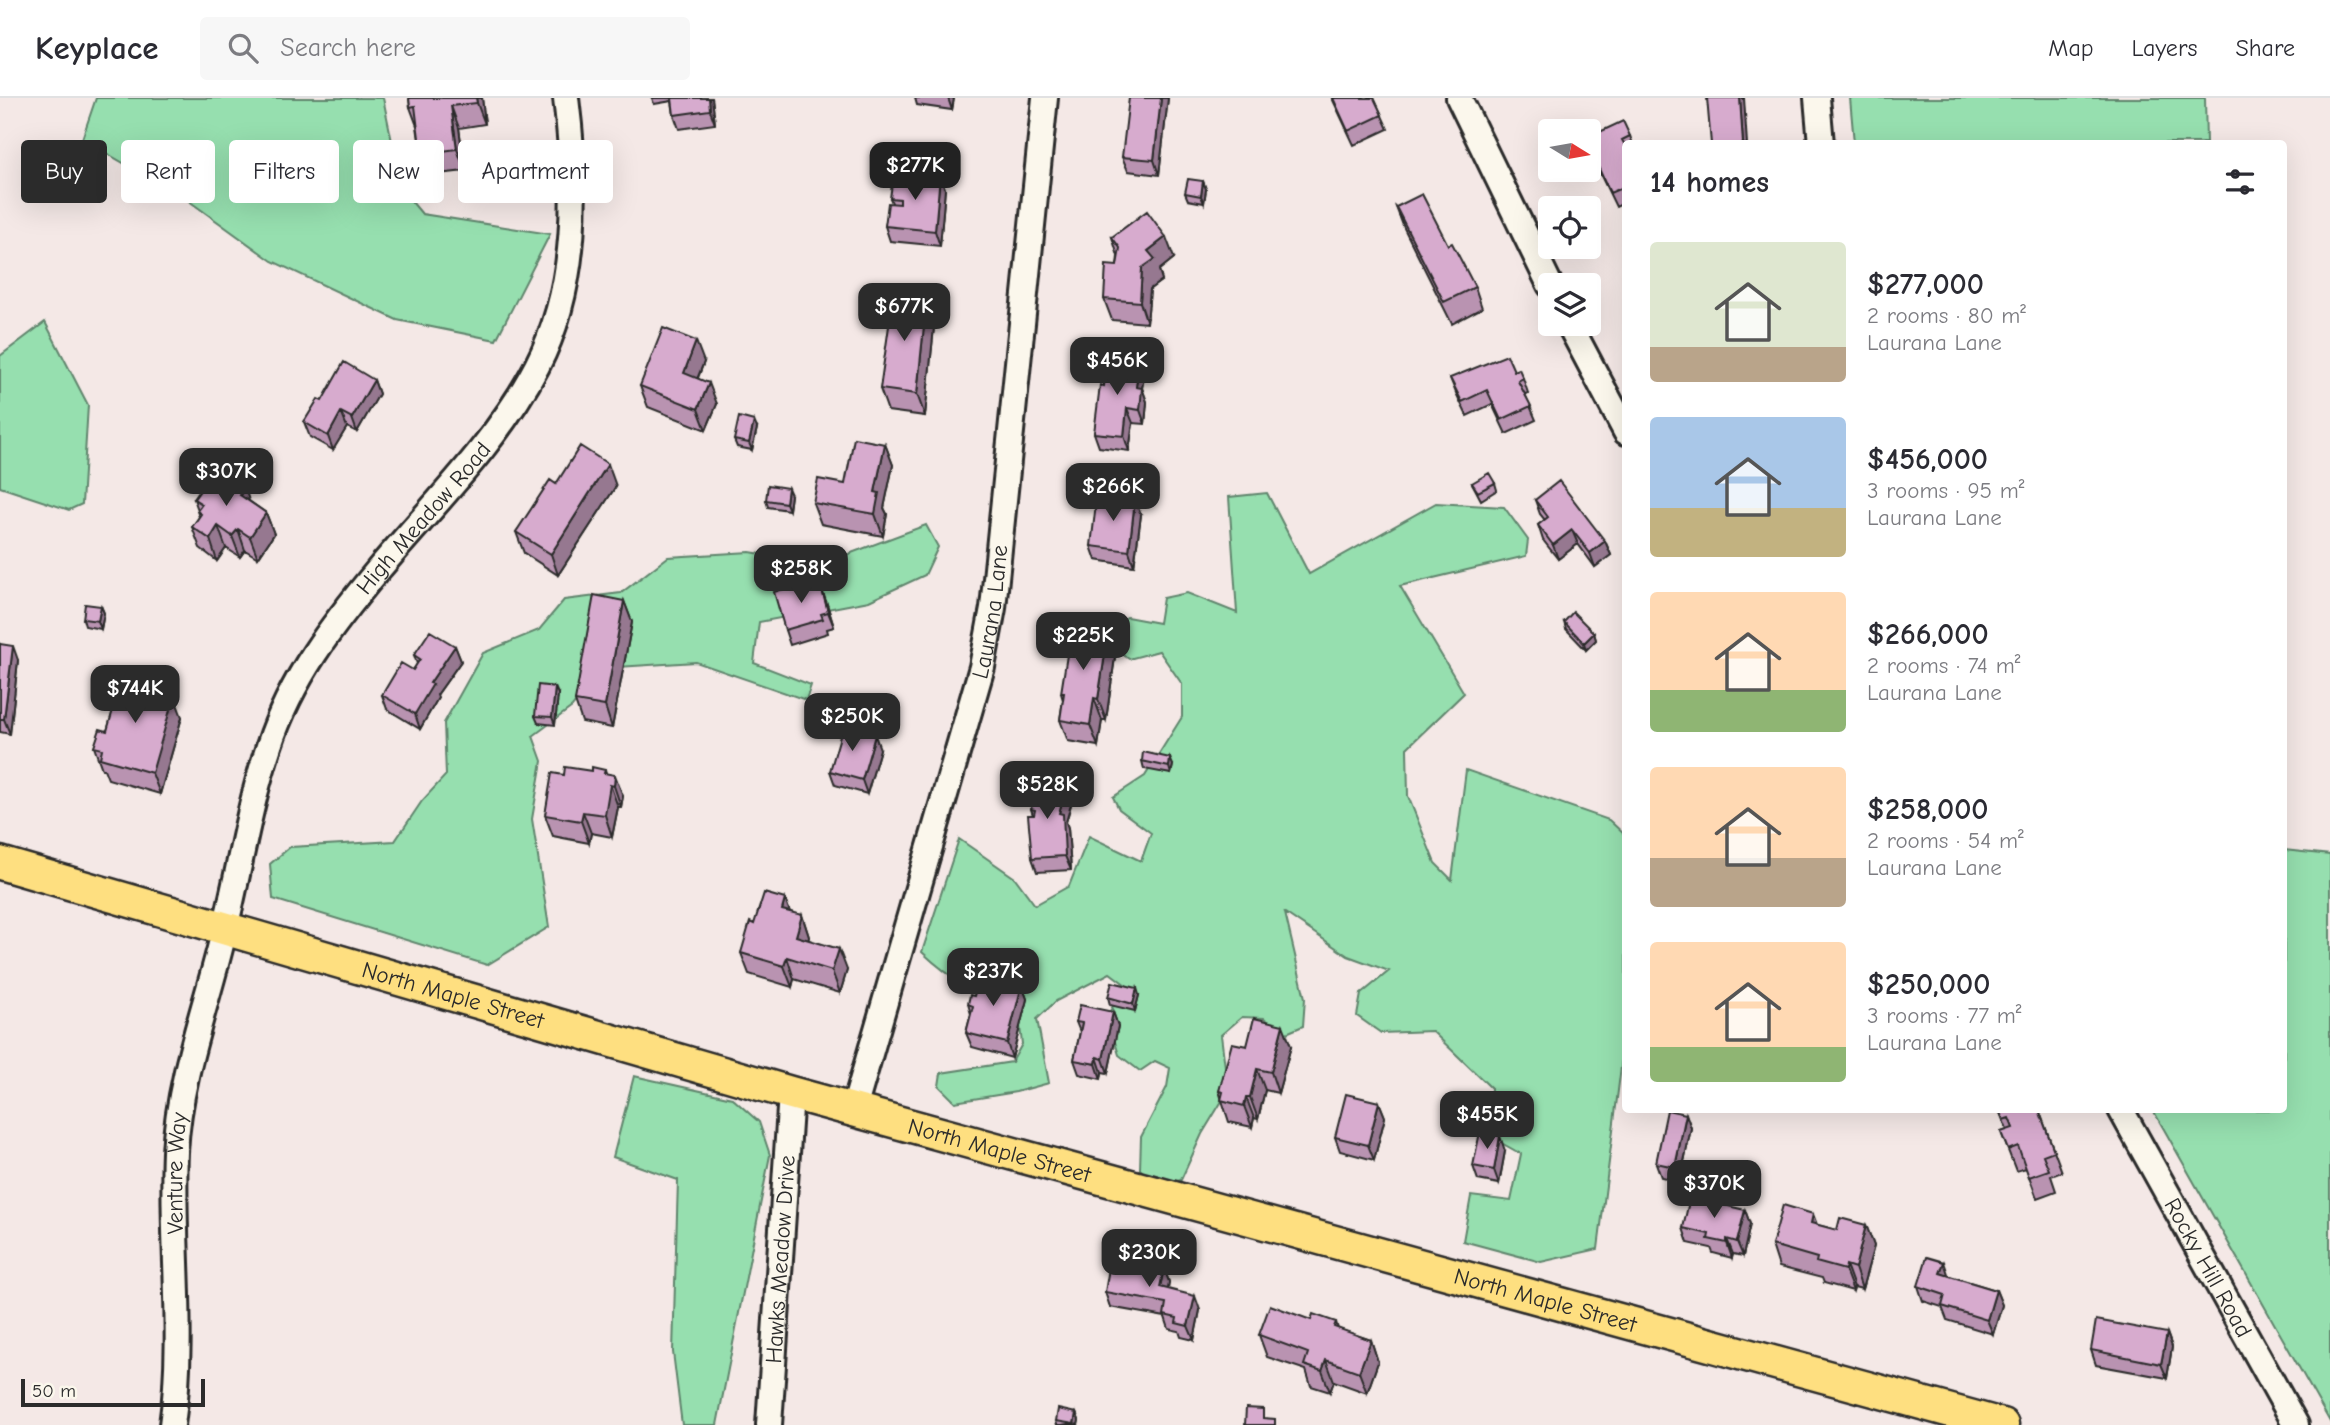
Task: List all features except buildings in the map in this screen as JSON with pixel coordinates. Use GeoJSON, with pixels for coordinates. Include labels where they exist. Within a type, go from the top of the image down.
{"type":"FeatureCollection","features":[{"type":"Feature","properties":{"kind":"main road","name":"North Maple Street"},"geometry":{"type":"LineString","coordinates":[[0,863],[792,1093],[2002,1425]]}},
{"type":"Feature","properties":{"kind":"street","name":"High Meadow Road"},"geometry":{"type":"LineString","coordinates":[[226,927],[240,851],[267,750],[300,675],[344,611],[496,428],[537,365],[559,302],[572,234],[572,142],[566,98]]}},
{"type":"Feature","properties":{"kind":"street","name":"Laurana Lane"},"geometry":{"type":"LineString","coordinates":[[854,1110],[982,667],[993,608],[1045,98]]}},
{"type":"Feature","properties":{"kind":"street"},"geometry":{"type":"LineString","coordinates":[[1459,98],[1544,273]]}},
{"type":"Feature","properties":{"kind":"street"},"geometry":{"type":"LineString","coordinates":[[1817,98],[1821,140]]}},
{"type":"Feature","properties":{"kind":"street"},"geometry":{"type":"LineString","coordinates":[[1575,336],[1622,424]]}},
{"type":"Feature","properties":{"kind":"street","name":"Venture Way"},"geometry":{"type":"LineString","coordinates":[[172,1425],[177,1390],[176,1148],[191,1057],[226,927]]}},
{"type":"Feature","properties":{"kind":"street","name":"Hawks Meadow Drive"},"geometry":{"type":"LineString","coordinates":[[769,1425],[792,1093]]}},
{"type":"Feature","properties":{"kind":"street","name":"Rocky Hill Road"},"geometry":{"type":"LineString","coordinates":[[2123,1113],[2296,1425]]}},
{"type":"Feature","properties":{"kind":"green space"},"geometry":{"type":"Polygon","coordinates":[[[96,98],[383,98],[392,140],[353,140],[353,203],[413,203],[422,214],[550,234],[496,340],[397,320],[272,261],[192,203],[215,203],[215,140],[121,140],[121,162],[107,153],[107,140],[82,139],[96,98]]]}},
{"type":"Feature","properties":{"kind":"green space"},"geometry":{"type":"Polygon","coordinates":[[[1850,98],[2205,98],[2206,140],[1854,140],[1850,98]]]}},
{"type":"Feature","properties":{"kind":"green space"},"geometry":{"type":"Polygon","coordinates":[[[45,322],[88,405],[82,504],[69,510],[0,487],[0,356],[45,322]]]}},
{"type":"Feature","properties":{"kind":"green space"},"geometry":{"type":"Polygon","coordinates":[[[1267,493],[1309,574],[1436,503],[1504,507],[1528,540],[1526,556],[1400,586],[1464,693],[1407,748],[1408,796],[1435,863],[1452,880],[1466,770],[1609,820],[1622,832],[1622,1059],[1598,1249],[1541,1262],[1463,1241],[1471,1196],[1511,1201],[1521,1154],[1489,1136],[1491,1088],[1432,1031],[1381,1033],[1357,1016],[1361,994],[1389,971],[1348,956],[1285,913],[1305,998],[1303,1026],[1284,1034],[1264,1018],[1242,1017],[1221,1035],[1228,1091],[1202,1134],[1181,1180],[1158,1186],[1140,1169],[1141,1137],[1167,1087],[1170,1068],[1155,1061],[1140,1071],[1119,1055],[1107,1016],[1126,985],[1110,973],[1056,1001],[1037,1019],[1049,1083],[1016,1092],[955,1102],[939,1086],[941,1073],[1012,1062],[1022,1044],[1018,1009],[967,986],[922,952],[959,839],[1015,878],[1035,905],[1069,886],[1089,836],[1141,861],[1151,833],[1119,809],[1113,797],[1145,776],[1182,717],[1182,684],[1159,651],[1129,659],[1104,641],[1103,631],[1127,617],[1159,623],[1163,598],[1187,593],[1237,613],[1229,497],[1267,493]]]}},
{"type":"Feature","properties":{"kind":"green space"},"geometry":{"type":"Polygon","coordinates":[[[926,525],[938,547],[925,575],[869,601],[759,622],[754,663],[811,685],[806,700],[696,662],[602,668],[572,707],[533,736],[542,761],[532,819],[549,927],[487,965],[273,899],[270,864],[290,847],[395,841],[422,801],[446,775],[444,723],[483,653],[539,630],[564,600],[621,593],[668,557],[750,552],[822,564],[926,525]]]}},
{"type":"Feature","properties":{"kind":"green space"},"geometry":{"type":"Polygon","coordinates":[[[2287,850],[2330,855],[2330,1422],[2155,1113],[2287,1113],[2287,850]]]}},
{"type":"Feature","properties":{"kind":"green space"},"geometry":{"type":"Polygon","coordinates":[[[634,1076],[732,1098],[759,1122],[770,1155],[717,1425],[682,1425],[673,1352],[678,1180],[613,1157],[634,1076]]]}}]}
